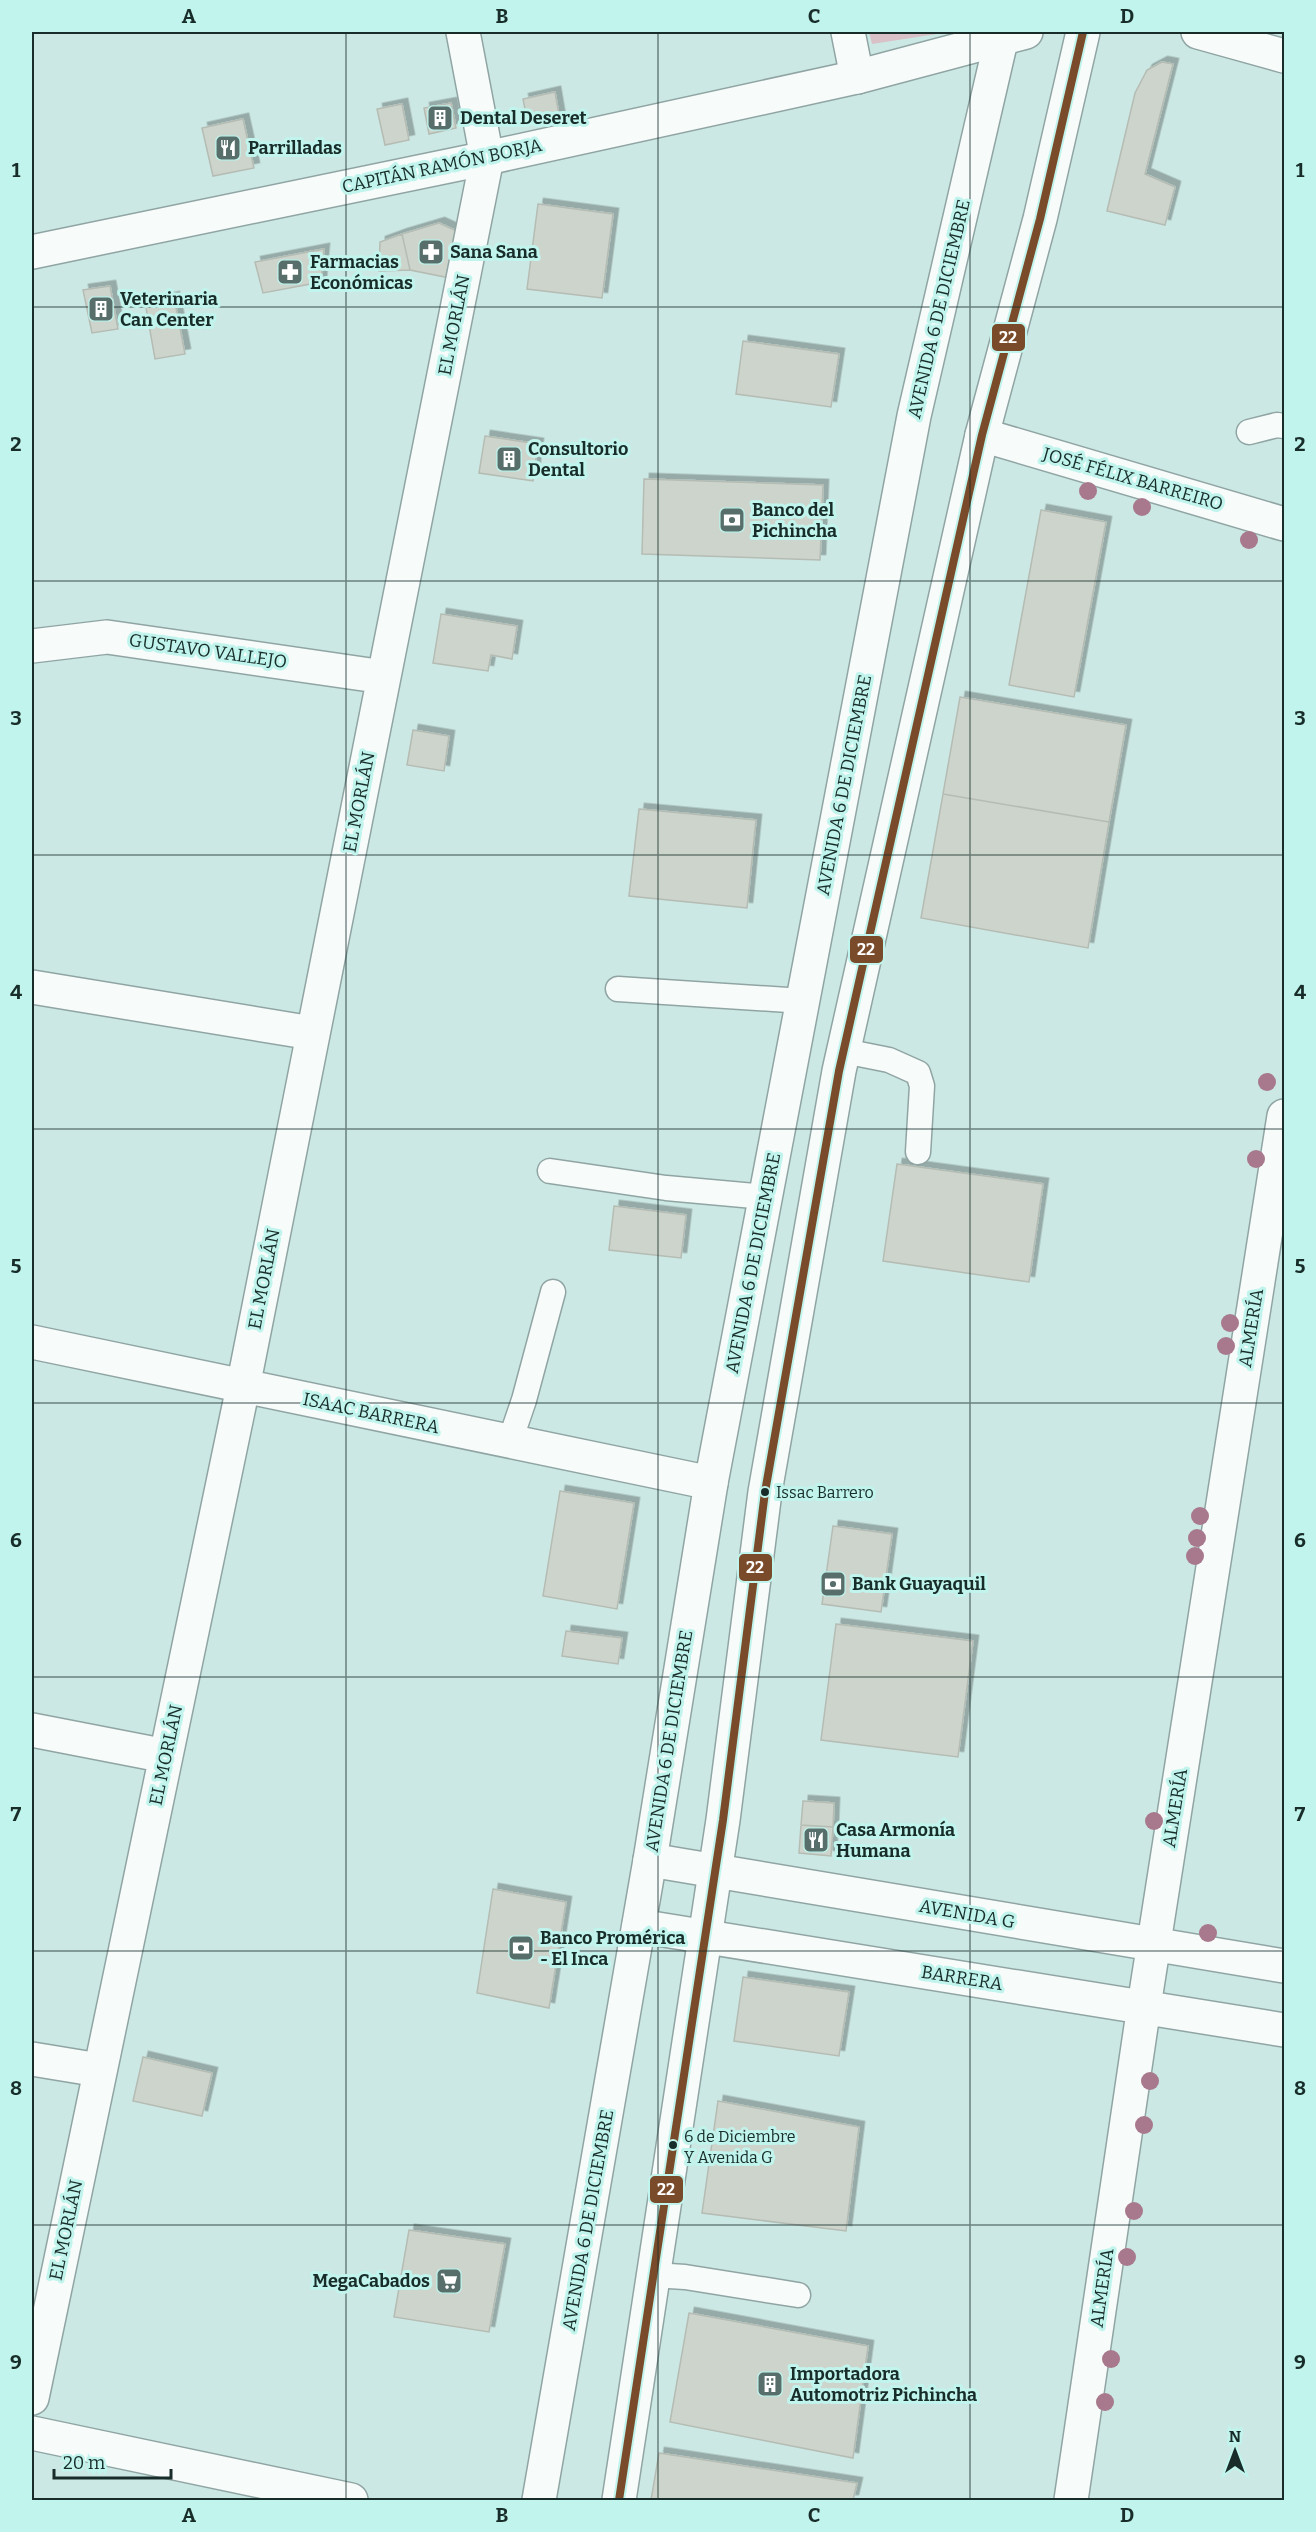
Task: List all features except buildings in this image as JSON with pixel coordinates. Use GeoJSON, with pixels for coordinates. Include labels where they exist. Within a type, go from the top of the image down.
{"type":"FeatureCollection","features":[{"type":"Feature","properties":{"kind":"street"},"geometry":{"type":"LineString","coordinates":[[463,32],[487,158]]}},
{"type":"Feature","properties":{"kind":"street"},"geometry":{"type":"LineString","coordinates":[[848,32],[857,77]]}},
{"type":"Feature","properties":{"kind":"street"},"geometry":{"type":"LineString","coordinates":[[619,2500],[714,1871],[765,1492],[844,1051],[982,435],[1040,219],[1083,32]]}},
{"type":"Feature","properties":{"kind":"street"},"geometry":{"type":"LineString","coordinates":[[1198,32],[1284,57]]}},
{"type":"Feature","properties":{"kind":"street","name":"CAPITÁN RAMÓN BORJA"},"geometry":{"type":"LineString","coordinates":[[32,252],[487,158],[857,77],[1010,34]]}},
{"type":"Feature","properties":{"kind":"street","name":"AVENIDA 6 DE DICIEMBRE"},"geometry":{"type":"LineString","coordinates":[[539,2500],[639,1926],[711,1483],[914,416],[1010,34]]}},
{"type":"Feature","properties":{"kind":"street","name":"EL MORLÁN"},"geometry":{"type":"LineString","coordinates":[[32,2398],[243,1387],[487,158]]}},
{"type":"Feature","properties":{"kind":"street","name":"JOSÉ FÉLIX BARREIRO"},"geometry":{"type":"LineString","coordinates":[[982,435],[1284,524]]}},
{"type":"Feature","properties":{"kind":"street","name":"GUSTAVO VALLEJO"},"geometry":{"type":"LineString","coordinates":[[32,646],[107,637],[384,677]]}},
{"type":"Feature","properties":{"kind":"street"},"geometry":{"type":"LineString","coordinates":[[32,987],[312,1033]]}},
{"type":"Feature","properties":{"kind":"street","name":"ALMERÍA"},"geometry":{"type":"LineString","coordinates":[[1071,2500],[1144,2006],[1284,1116]]}},
{"type":"Feature","properties":{"kind":"street","name":"ISAAC BARRERA"},"geometry":{"type":"LineString","coordinates":[[32,1342],[711,1483]]}},
{"type":"Feature","properties":{"kind":"street"},"geometry":{"type":"LineString","coordinates":[[32,1730],[166,1756]]}},
{"type":"Feature","properties":{"kind":"street","name":"AVENIDA G"},"geometry":{"type":"LineString","coordinates":[[650,1860],[1284,1966]]}},
{"type":"Feature","properties":{"kind":"street","name":"BARRERA"},"geometry":{"type":"LineString","coordinates":[[639,1926],[1284,2030]]}},
{"type":"Feature","properties":{"kind":"street"},"geometry":{"type":"LineString","coordinates":[[32,2059],[99,2070]]}},
{"type":"Feature","properties":{"kind":"street"},"geometry":{"type":"LineString","coordinates":[[32,2433],[351,2500]]}},
{"type":"Feature","properties":{"kind":"lane"},"geometry":{"type":"LineString","coordinates":[[1249,432],[1277,425],[1284,426]]}},
{"type":"Feature","properties":{"kind":"lane"},"geometry":{"type":"LineString","coordinates":[[618,988],[803,1001]]}},
{"type":"Feature","properties":{"kind":"lane"},"geometry":{"type":"LineString","coordinates":[[844,1051],[889,1060],[918,1073],[922,1086],[918,1152]]}},
{"type":"Feature","properties":{"kind":"lane"},"geometry":{"type":"LineString","coordinates":[[550,1171],[666,1188],[765,1197]]}},
{"type":"Feature","properties":{"kind":"lane"},"geometry":{"type":"LineString","coordinates":[[510,1441],[524,1400],[553,1292]]}},
{"type":"Feature","properties":{"kind":"lane"},"geometry":{"type":"LineString","coordinates":[[653,2275],[685,2277],[798,2295]]}},
{"type":"Feature","properties":{"kind":"shaded area"},"geometry":{"type":"Polygon","coordinates":[[[869,32],[950,32],[872,44],[869,32]]]}},
{"type":"Feature","properties":{"kind":"transit line","name":"22"},"geometry":{"type":"LineString","coordinates":[[619,2500],[723,1820],[765,1492],[839,1071],[982,435],[1040,219],[1083,32]]}},
{"type":"Feature","properties":{"kind":"place","name":"Dental Deseret"},"geometry":{"type":"Point","coordinates":[440,118]}},
{"type":"Feature","properties":{"kind":"place","name":"Parrilladas"},"geometry":{"type":"Point","coordinates":[228,148]}},
{"type":"Feature","properties":{"kind":"place","name":"Sana Sana"},"geometry":{"type":"Point","coordinates":[431,252]}},
{"type":"Feature","properties":{"kind":"place","name":"Farmacias Económicas"},"geometry":{"type":"Point","coordinates":[290,272]}},
{"type":"Feature","properties":{"kind":"place","name":"Veterinaria Can Center"},"geometry":{"type":"Point","coordinates":[101,309]}},
{"type":"Feature","properties":{"kind":"place","name":"Consultorio Dental"},"geometry":{"type":"Point","coordinates":[509,459]}},
{"type":"Feature","properties":{"kind":"place","name":"Banco del Pichincha"},"geometry":{"type":"Point","coordinates":[732,520]}},
{"type":"Feature","properties":{"kind":"place","name":"Issac Barrero"},"geometry":{"type":"Point","coordinates":[765,1492]}},
{"type":"Feature","properties":{"kind":"place","name":"Bank Guayaquil"},"geometry":{"type":"Point","coordinates":[833,1584]}},
{"type":"Feature","properties":{"kind":"place","name":"Casa Armonía Humana"},"geometry":{"type":"Point","coordinates":[816,1840]}},
{"type":"Feature","properties":{"kind":"place","name":"Banco Promérica - El Inca"},"geometry":{"type":"Point","coordinates":[521,1948]}},
{"type":"Feature","properties":{"kind":"place","name":"6 de Diciembre Y Avenida G"},"geometry":{"type":"Point","coordinates":[673,2145]}},
{"type":"Feature","properties":{"kind":"place","name":"MegaCabados"},"geometry":{"type":"Point","coordinates":[449,2281]}},
{"type":"Feature","properties":{"kind":"place","name":"Importadora Automotriz Pichincha"},"geometry":{"type":"Point","coordinates":[770,2384]}}]}
